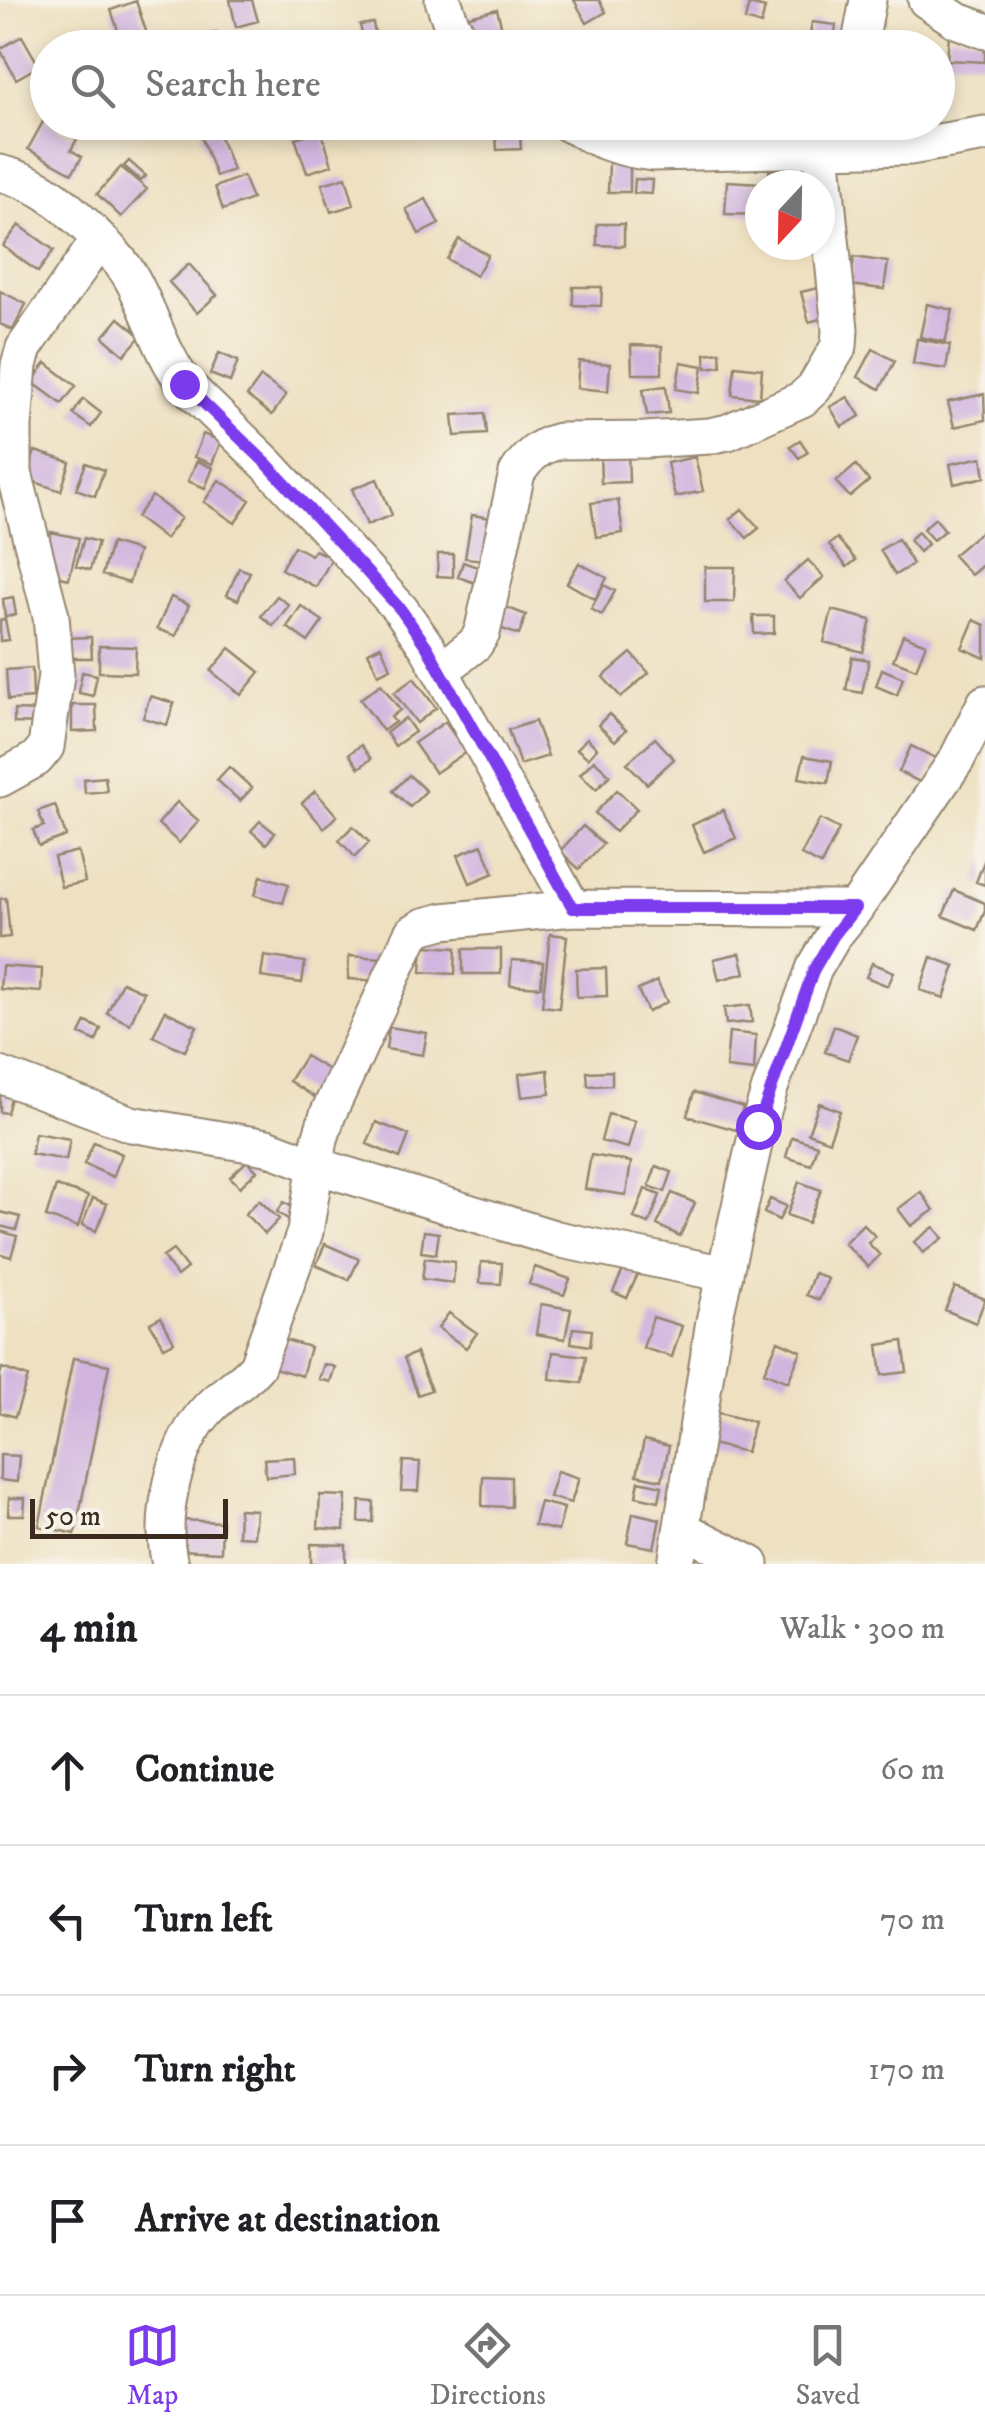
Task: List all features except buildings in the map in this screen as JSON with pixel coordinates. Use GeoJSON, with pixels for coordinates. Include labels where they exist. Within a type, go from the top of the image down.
{"type":"FeatureCollection","features":[{"type":"Feature","properties":{"kind":"street"},"geometry":{"type":"LineString","coordinates":[[443,0],[455,30]]}},
{"type":"Feature","properties":{"kind":"street"},"geometry":{"type":"LineString","coordinates":[[862,30],[868,0]]}},
{"type":"Feature","properties":{"kind":"street"},"geometry":{"type":"LineString","coordinates":[[926,0],[956,20],[985,31]]}},
{"type":"Feature","properties":{"kind":"street"},"geometry":{"type":"LineString","coordinates":[[955,139],[985,134]]}},
{"type":"Feature","properties":{"kind":"street"},"geometry":{"type":"LineString","coordinates":[[597,140],[621,149],[652,152],[910,147],[950,140]]}},
{"type":"Feature","properties":{"kind":"street"},"geometry":{"type":"LineString","coordinates":[[744,151],[755,140]]}},
{"type":"Feature","properties":{"kind":"street"},"geometry":{"type":"LineString","coordinates":[[440,671],[475,644],[482,633],[517,472],[531,454],[558,441],[718,434],[802,398],[814,388],[839,346],[840,328],[822,150]]}},
{"type":"Feature","properties":{"kind":"street"},"geometry":{"type":"LineString","coordinates":[[0,173],[41,188],[99,240],[131,276],[184,384],[268,465],[401,610],[427,647],[573,908]]}},
{"type":"Feature","properties":{"kind":"street"},"geometry":{"type":"LineString","coordinates":[[0,779],[36,759],[46,747],[56,675],[51,616],[14,473],[20,364],[24,348],[99,240]]}},
{"type":"Feature","properties":{"kind":"street"},"geometry":{"type":"LineString","coordinates":[[676,1564],[714,1321],[770,1088],[814,969],[957,760],[985,704]]}},
{"type":"Feature","properties":{"kind":"street"},"geometry":{"type":"LineString","coordinates":[[170,1564],[168,1511],[176,1464],[193,1426],[257,1366],[305,1232],[320,1139],[328,1114],[412,933],[443,921],[573,908],[855,908]]}},
{"type":"Feature","properties":{"kind":"street"},"geometry":{"type":"LineString","coordinates":[[0,1075],[130,1124],[267,1148],[558,1240],[724,1274]]}},
{"type":"Feature","properties":{"kind":"street"},"geometry":{"type":"LineString","coordinates":[[682,1529],[752,1564]]}},
{"type":"Feature","properties":{"kind":"route"},"geometry":{"type":"LineString","coordinates":[[184,384],[268,465],[401,610],[427,647],[573,908],[855,908],[814,969],[758,1126]]}}]}
